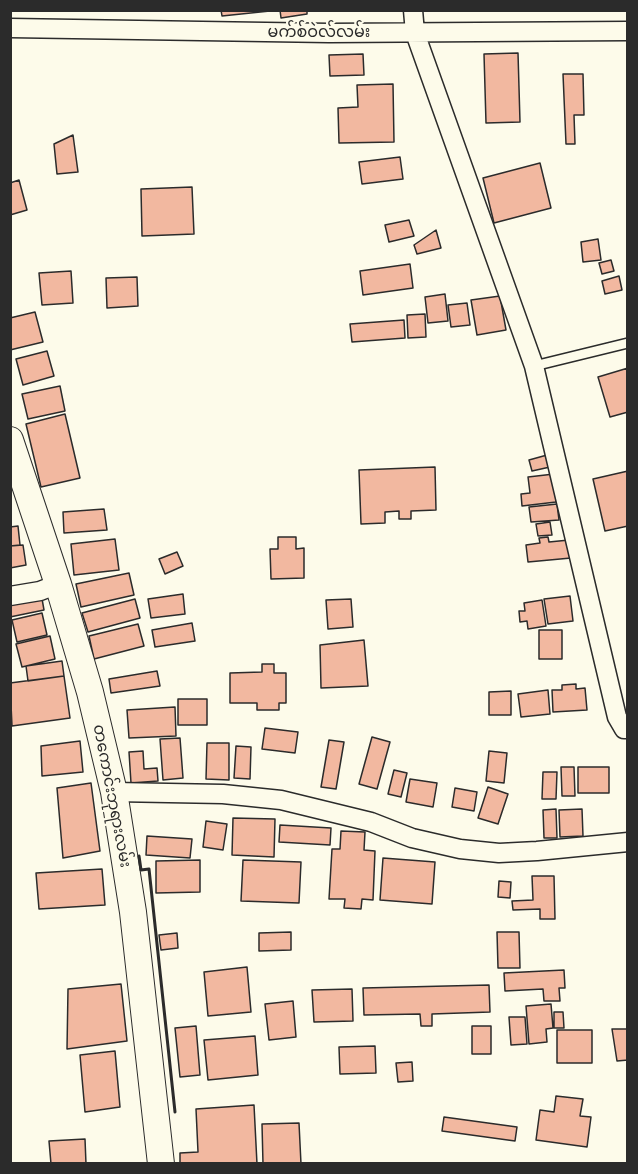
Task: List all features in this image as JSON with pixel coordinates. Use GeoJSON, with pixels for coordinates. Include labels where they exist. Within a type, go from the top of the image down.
{"type":"FeatureCollection","features":[{"type":"Feature","properties":{"kind":"main road","name":"တကောင်းဘုရားလမ်း"},"geometry":{"type":"LineString","coordinates":[[10,440],[58,584],[90,692],[114,792],[133,912],[161,1164]]}},
{"type":"Feature","properties":{"kind":"street"},"geometry":{"type":"LineString","coordinates":[[413,10],[415,33],[534,366],[617,717],[626,734]]}},
{"type":"Feature","properties":{"kind":"street","name":"မက်စ်ဝဲလ်လမ်း"},"geometry":{"type":"LineString","coordinates":[[10,28],[329,33],[627,31]]}},
{"type":"Feature","properties":{"kind":"street"},"geometry":{"type":"LineString","coordinates":[[10,596],[40,591],[58,584]]}},
{"type":"Feature","properties":{"kind":"street"},"geometry":{"type":"LineString","coordinates":[[114,792],[223,794],[281,800],[371,822],[412,838],[460,849],[499,853],[627,842]]}},
{"type":"Feature","properties":{"kind":"lane"},"geometry":{"type":"LineString","coordinates":[[534,366],[627,343]]}},
{"type":"Feature","properties":{"kind":"building"},"geometry":{"type":"Polygon","coordinates":[[[221,10],[270,10],[270,11],[222,16],[221,10]]]}},
{"type":"Feature","properties":{"kind":"building"},"geometry":{"type":"Polygon","coordinates":[[[280,10],[307,10],[307,14],[281,18],[280,10]]]}},
{"type":"Feature","properties":{"kind":"building"},"geometry":{"type":"Polygon","coordinates":[[[518,53],[520,122],[486,123],[484,54],[518,53]]]}},
{"type":"Feature","properties":{"kind":"building"},"geometry":{"type":"Polygon","coordinates":[[[363,54],[364,75],[330,76],[329,55],[363,54]]]}},
{"type":"Feature","properties":{"kind":"building"},"geometry":{"type":"Polygon","coordinates":[[[563,74],[583,74],[584,115],[574,115],[575,144],[566,144],[563,74]]]}},
{"type":"Feature","properties":{"kind":"building"},"geometry":{"type":"Polygon","coordinates":[[[393,84],[394,142],[339,143],[338,108],[358,107],[357,85],[393,84]]]}},
{"type":"Feature","properties":{"kind":"building"},"geometry":{"type":"Polygon","coordinates":[[[73,135],[78,172],[57,174],[54,144],[73,135]]]}},
{"type":"Feature","properties":{"kind":"building"},"geometry":{"type":"Polygon","coordinates":[[[400,157],[403,179],[362,184],[359,162],[400,157]]]}},
{"type":"Feature","properties":{"kind":"building"},"geometry":{"type":"Polygon","coordinates":[[[540,163],[551,208],[494,223],[483,178],[540,163]]]}},
{"type":"Feature","properties":{"kind":"building"},"geometry":{"type":"Polygon","coordinates":[[[19,180],[27,210],[10,215],[10,183],[19,180]]]}},
{"type":"Feature","properties":{"kind":"building"},"geometry":{"type":"Polygon","coordinates":[[[192,187],[194,234],[142,236],[141,189],[192,187]]]}},
{"type":"Feature","properties":{"kind":"building"},"geometry":{"type":"Polygon","coordinates":[[[409,220],[414,236],[389,242],[385,225],[409,220]]]}},
{"type":"Feature","properties":{"kind":"building"},"geometry":{"type":"Polygon","coordinates":[[[436,230],[441,248],[417,254],[414,245],[436,230]]]}},
{"type":"Feature","properties":{"kind":"building"},"geometry":{"type":"Polygon","coordinates":[[[598,239],[601,260],[583,262],[581,242],[598,239]]]}},
{"type":"Feature","properties":{"kind":"building"},"geometry":{"type":"Polygon","coordinates":[[[611,260],[614,271],[602,274],[599,263],[611,260]]]}},
{"type":"Feature","properties":{"kind":"building"},"geometry":{"type":"Polygon","coordinates":[[[410,264],[413,288],[363,295],[360,271],[410,264]]]}},
{"type":"Feature","properties":{"kind":"building"},"geometry":{"type":"Polygon","coordinates":[[[71,271],[73,303],[42,305],[39,273],[71,271]]]}},
{"type":"Feature","properties":{"kind":"building"},"geometry":{"type":"Polygon","coordinates":[[[619,276],[622,290],[605,294],[602,281],[619,276]]]}},
{"type":"Feature","properties":{"kind":"building"},"geometry":{"type":"Polygon","coordinates":[[[137,277],[138,306],[107,308],[106,278],[137,277]]]}},
{"type":"Feature","properties":{"kind":"building"},"geometry":{"type":"Polygon","coordinates":[[[445,294],[448,321],[428,323],[425,297],[445,294]]]}},
{"type":"Feature","properties":{"kind":"building"},"geometry":{"type":"Polygon","coordinates":[[[500,296],[506,330],[477,335],[471,300],[500,296]]]}},
{"type":"Feature","properties":{"kind":"building"},"geometry":{"type":"Polygon","coordinates":[[[467,303],[470,325],[451,327],[448,305],[467,303]]]}},
{"type":"Feature","properties":{"kind":"building"},"geometry":{"type":"Polygon","coordinates":[[[35,312],[43,342],[10,350],[10,318],[35,312]]]}},
{"type":"Feature","properties":{"kind":"building"},"geometry":{"type":"Polygon","coordinates":[[[425,314],[426,337],[408,338],[407,315],[425,314]]]}},
{"type":"Feature","properties":{"kind":"building"},"geometry":{"type":"Polygon","coordinates":[[[404,320],[405,338],[352,342],[350,324],[404,320]]]}},
{"type":"Feature","properties":{"kind":"building"},"geometry":{"type":"Polygon","coordinates":[[[47,351],[54,376],[23,385],[16,359],[47,351]]]}},
{"type":"Feature","properties":{"kind":"building"},"geometry":{"type":"Polygon","coordinates":[[[628,368],[628,412],[610,417],[598,377],[628,368]]]}},
{"type":"Feature","properties":{"kind":"building"},"geometry":{"type":"Polygon","coordinates":[[[60,386],[65,411],[28,419],[22,394],[60,386]]]}},
{"type":"Feature","properties":{"kind":"building"},"geometry":{"type":"Polygon","coordinates":[[[65,414],[80,478],[41,487],[26,424],[65,414]]]}},
{"type":"Feature","properties":{"kind":"building"},"geometry":{"type":"Polygon","coordinates":[[[547,455],[550,467],[532,471],[529,460],[547,455]]]}},
{"type":"Feature","properties":{"kind":"building"},"geometry":{"type":"Polygon","coordinates":[[[435,467],[436,510],[411,511],[411,519],[399,519],[399,511],[385,512],[385,523],[361,524],[359,470],[435,467]]]}},
{"type":"Feature","properties":{"kind":"building"},"geometry":{"type":"Polygon","coordinates":[[[628,471],[628,526],[605,531],[593,479],[628,471]]]}},
{"type":"Feature","properties":{"kind":"building"},"geometry":{"type":"Polygon","coordinates":[[[554,474],[556,502],[522,506],[521,494],[530,493],[528,477],[554,474]]]}},
{"type":"Feature","properties":{"kind":"building"},"geometry":{"type":"Polygon","coordinates":[[[557,504],[559,520],[531,522],[529,507],[557,504]]]}},
{"type":"Feature","properties":{"kind":"building"},"geometry":{"type":"Polygon","coordinates":[[[104,509],[107,530],[64,533],[63,512],[104,509]]]}},
{"type":"Feature","properties":{"kind":"building"},"geometry":{"type":"Polygon","coordinates":[[[550,522],[552,535],[538,536],[536,524],[550,522]]]}},
{"type":"Feature","properties":{"kind":"building"},"geometry":{"type":"Polygon","coordinates":[[[18,526],[20,545],[10,546],[10,527],[18,526]]]}},
{"type":"Feature","properties":{"kind":"building"},"geometry":{"type":"Polygon","coordinates":[[[278,537],[296,537],[296,549],[304,548],[304,578],[271,579],[270,549],[278,549],[278,537]]]}},
{"type":"Feature","properties":{"kind":"building"},"geometry":{"type":"Polygon","coordinates":[[[548,537],[549,542],[569,540],[571,558],[528,562],[526,545],[540,543],[539,538],[548,537]]]}},
{"type":"Feature","properties":{"kind":"building"},"geometry":{"type":"Polygon","coordinates":[[[115,539],[119,570],[74,575],[71,544],[115,539]]]}},
{"type":"Feature","properties":{"kind":"building"},"geometry":{"type":"Polygon","coordinates":[[[23,545],[26,565],[10,568],[10,546],[23,545]]]}},
{"type":"Feature","properties":{"kind":"building"},"geometry":{"type":"Polygon","coordinates":[[[177,552],[183,566],[165,574],[159,559],[177,552]]]}},
{"type":"Feature","properties":{"kind":"building"},"geometry":{"type":"Polygon","coordinates":[[[129,573],[134,595],[81,607],[76,584],[129,573]]]}},
{"type":"Feature","properties":{"kind":"building"},"geometry":{"type":"Polygon","coordinates":[[[41,593],[44,610],[10,617],[10,599],[41,593]]]}},
{"type":"Feature","properties":{"kind":"building"},"geometry":{"type":"Polygon","coordinates":[[[183,594],[185,614],[151,618],[148,599],[183,594]]]}},
{"type":"Feature","properties":{"kind":"building"},"geometry":{"type":"Polygon","coordinates":[[[570,596],[573,621],[548,624],[544,599],[570,596]]]}},
{"type":"Feature","properties":{"kind":"building"},"geometry":{"type":"Polygon","coordinates":[[[135,599],[140,618],[88,632],[82,613],[135,599]]]}},
{"type":"Feature","properties":{"kind":"building"},"geometry":{"type":"Polygon","coordinates":[[[351,599],[353,627],[328,629],[326,600],[351,599]]]}},
{"type":"Feature","properties":{"kind":"building"},"geometry":{"type":"Polygon","coordinates":[[[542,600],[546,626],[528,629],[527,621],[520,622],[519,611],[525,611],[524,603],[542,600]]]}},
{"type":"Feature","properties":{"kind":"building"},"geometry":{"type":"Polygon","coordinates":[[[42,613],[47,635],[17,642],[12,620],[42,613]]]}},
{"type":"Feature","properties":{"kind":"building"},"geometry":{"type":"Polygon","coordinates":[[[192,623],[195,641],[155,647],[152,630],[192,623]]]}},
{"type":"Feature","properties":{"kind":"building"},"geometry":{"type":"Polygon","coordinates":[[[138,624],[144,646],[94,659],[89,636],[138,624]]]}},
{"type":"Feature","properties":{"kind":"building"},"geometry":{"type":"Polygon","coordinates":[[[539,630],[562,630],[562,659],[539,659],[539,630]]]}},
{"type":"Feature","properties":{"kind":"building"},"geometry":{"type":"Polygon","coordinates":[[[50,636],[55,659],[22,667],[16,644],[50,636]]]}},
{"type":"Feature","properties":{"kind":"building"},"geometry":{"type":"Polygon","coordinates":[[[364,640],[368,686],[321,688],[320,645],[364,640]]]}},
{"type":"Feature","properties":{"kind":"building"},"geometry":{"type":"Polygon","coordinates":[[[62,661],[64,676],[28,681],[26,666],[62,661]]]}},
{"type":"Feature","properties":{"kind":"building"},"geometry":{"type":"Polygon","coordinates":[[[262,664],[274,664],[274,673],[286,673],[286,703],[279,703],[279,710],[257,710],[257,703],[230,703],[230,673],[262,672],[262,664]]]}},
{"type":"Feature","properties":{"kind":"building"},"geometry":{"type":"Polygon","coordinates":[[[157,671],[160,686],[111,693],[109,679],[157,671]]]}},
{"type":"Feature","properties":{"kind":"building"},"geometry":{"type":"Polygon","coordinates":[[[64,676],[70,718],[12,726],[10,683],[64,676]]]}},
{"type":"Feature","properties":{"kind":"building"},"geometry":{"type":"Polygon","coordinates":[[[576,684],[576,689],[585,688],[587,710],[553,712],[552,690],[562,690],[562,685],[576,684]]]}},
{"type":"Feature","properties":{"kind":"building"},"geometry":{"type":"Polygon","coordinates":[[[548,690],[550,714],[521,717],[518,694],[548,690]]]}},
{"type":"Feature","properties":{"kind":"building"},"geometry":{"type":"Polygon","coordinates":[[[511,691],[511,715],[489,715],[489,692],[511,691]]]}},
{"type":"Feature","properties":{"kind":"building"},"geometry":{"type":"Polygon","coordinates":[[[178,699],[207,699],[207,725],[178,725],[178,699]]]}},
{"type":"Feature","properties":{"kind":"building"},"geometry":{"type":"Polygon","coordinates":[[[175,707],[176,736],[129,738],[127,710],[175,707]]]}},
{"type":"Feature","properties":{"kind":"building"},"geometry":{"type":"Polygon","coordinates":[[[265,728],[298,732],[295,753],[262,749],[265,728]]]}},
{"type":"Feature","properties":{"kind":"building"},"geometry":{"type":"Polygon","coordinates":[[[372,737],[390,742],[377,789],[359,784],[372,737]]]}},
{"type":"Feature","properties":{"kind":"building"},"geometry":{"type":"Polygon","coordinates":[[[180,738],[183,778],[163,780],[160,739],[180,738]]]}},
{"type":"Feature","properties":{"kind":"building"},"geometry":{"type":"Polygon","coordinates":[[[329,740],[344,742],[336,789],[321,787],[329,740]]]}},
{"type":"Feature","properties":{"kind":"building"},"geometry":{"type":"Polygon","coordinates":[[[80,741],[83,772],[42,776],[41,746],[80,741]]]}},
{"type":"Feature","properties":{"kind":"building"},"geometry":{"type":"Polygon","coordinates":[[[207,743],[229,743],[229,780],[206,779],[207,743]]]}},
{"type":"Feature","properties":{"kind":"building"},"geometry":{"type":"Polygon","coordinates":[[[236,746],[251,747],[250,779],[234,778],[236,746]]]}},
{"type":"Feature","properties":{"kind":"building"},"geometry":{"type":"Polygon","coordinates":[[[143,751],[144,769],[157,768],[158,781],[131,783],[129,752],[143,751]]]}},
{"type":"Feature","properties":{"kind":"building"},"geometry":{"type":"Polygon","coordinates":[[[489,751],[507,753],[504,783],[486,781],[489,751]]]}},
{"type":"Feature","properties":{"kind":"building"},"geometry":{"type":"Polygon","coordinates":[[[561,767],[574,767],[575,796],[562,796],[561,767]]]}},
{"type":"Feature","properties":{"kind":"building"},"geometry":{"type":"Polygon","coordinates":[[[578,767],[609,767],[609,793],[578,793],[578,767]]]}},
{"type":"Feature","properties":{"kind":"building"},"geometry":{"type":"Polygon","coordinates":[[[394,770],[407,773],[401,797],[388,794],[394,770]]]}},
{"type":"Feature","properties":{"kind":"building"},"geometry":{"type":"Polygon","coordinates":[[[543,772],[557,772],[556,799],[542,799],[543,772]]]}},
{"type":"Feature","properties":{"kind":"building"},"geometry":{"type":"Polygon","coordinates":[[[410,779],[437,783],[433,807],[406,802],[410,779]]]}},
{"type":"Feature","properties":{"kind":"building"},"geometry":{"type":"Polygon","coordinates":[[[91,783],[100,851],[63,858],[57,788],[91,783]]]}},
{"type":"Feature","properties":{"kind":"building"},"geometry":{"type":"Polygon","coordinates":[[[488,787],[508,794],[498,824],[478,818],[488,787]]]}},
{"type":"Feature","properties":{"kind":"building"},"geometry":{"type":"Polygon","coordinates":[[[455,788],[477,792],[474,811],[452,807],[455,788]]]}},
{"type":"Feature","properties":{"kind":"building"},"geometry":{"type":"Polygon","coordinates":[[[556,809],[557,838],[544,838],[543,810],[556,809]]]}},
{"type":"Feature","properties":{"kind":"building"},"geometry":{"type":"Polygon","coordinates":[[[582,809],[583,836],[560,837],[559,810],[582,809]]]}},
{"type":"Feature","properties":{"kind":"building"},"geometry":{"type":"Polygon","coordinates":[[[233,818],[275,819],[274,857],[232,855],[233,818]]]}},
{"type":"Feature","properties":{"kind":"building"},"geometry":{"type":"Polygon","coordinates":[[[206,821],[227,824],[223,850],[203,847],[206,821]]]}},
{"type":"Feature","properties":{"kind":"building"},"geometry":{"type":"Polygon","coordinates":[[[280,825],[331,828],[330,845],[279,842],[280,825]]]}},
{"type":"Feature","properties":{"kind":"building"},"geometry":{"type":"Polygon","coordinates":[[[341,831],[365,832],[364,850],[375,851],[373,900],[362,899],[361,909],[344,908],[345,899],[329,899],[332,849],[340,849],[341,831]]]}},
{"type":"Feature","properties":{"kind":"building"},"geometry":{"type":"Polygon","coordinates":[[[147,836],[192,839],[190,858],[146,855],[147,836]]]}},
{"type":"Feature","properties":{"kind":"building"},"geometry":{"type":"Polygon","coordinates":[[[383,858],[435,862],[432,904],[380,900],[383,858]]]}},
{"type":"Feature","properties":{"kind":"building"},"geometry":{"type":"Polygon","coordinates":[[[200,860],[200,892],[156,893],[156,861],[200,860]]]}},
{"type":"Feature","properties":{"kind":"building"},"geometry":{"type":"Polygon","coordinates":[[[243,860],[301,862],[299,903],[241,901],[243,860]]]}},
{"type":"Feature","properties":{"kind":"building"},"geometry":{"type":"Polygon","coordinates":[[[102,869],[105,905],[39,909],[36,873],[102,869]]]}},
{"type":"Feature","properties":{"kind":"building"},"geometry":{"type":"Polygon","coordinates":[[[532,876],[554,876],[555,919],[540,919],[540,909],[513,910],[512,901],[533,900],[532,876]]]}},
{"type":"Feature","properties":{"kind":"building"},"geometry":{"type":"Polygon","coordinates":[[[499,881],[511,882],[510,898],[498,897],[499,881]]]}},
{"type":"Feature","properties":{"kind":"building"},"geometry":{"type":"Polygon","coordinates":[[[291,932],[291,950],[259,951],[259,933],[291,932]]]}},
{"type":"Feature","properties":{"kind":"building"},"geometry":{"type":"Polygon","coordinates":[[[497,932],[519,932],[520,968],[498,968],[497,932]]]}},
{"type":"Feature","properties":{"kind":"building"},"geometry":{"type":"Polygon","coordinates":[[[177,933],[178,948],[161,950],[159,935],[177,933]]]}},
{"type":"Feature","properties":{"kind":"building"},"geometry":{"type":"Polygon","coordinates":[[[247,967],[251,1012],[208,1016],[204,972],[247,967]]]}},
{"type":"Feature","properties":{"kind":"building"},"geometry":{"type":"Polygon","coordinates":[[[564,970],[565,988],[559,988],[560,1001],[544,1001],[543,989],[505,991],[504,973],[564,970]]]}},
{"type":"Feature","properties":{"kind":"building"},"geometry":{"type":"Polygon","coordinates":[[[121,984],[127,1041],[67,1049],[68,989],[121,984]]]}},
{"type":"Feature","properties":{"kind":"building"},"geometry":{"type":"Polygon","coordinates":[[[489,985],[490,1012],[432,1014],[432,1026],[421,1026],[420,1014],[364,1015],[363,988],[489,985]]]}},
{"type":"Feature","properties":{"kind":"building"},"geometry":{"type":"Polygon","coordinates":[[[352,989],[353,1021],[314,1022],[312,990],[352,989]]]}},
{"type":"Feature","properties":{"kind":"building"},"geometry":{"type":"Polygon","coordinates":[[[293,1001],[296,1037],[269,1040],[265,1004],[293,1001]]]}},
{"type":"Feature","properties":{"kind":"building"},"geometry":{"type":"Polygon","coordinates":[[[551,1004],[553,1028],[546,1029],[547,1042],[529,1044],[526,1006],[551,1004]]]}},
{"type":"Feature","properties":{"kind":"building"},"geometry":{"type":"Polygon","coordinates":[[[554,1012],[563,1012],[564,1028],[554,1028],[554,1012]]]}},
{"type":"Feature","properties":{"kind":"building"},"geometry":{"type":"Polygon","coordinates":[[[509,1017],[525,1017],[527,1044],[511,1045],[509,1017]]]}},
{"type":"Feature","properties":{"kind":"building"},"geometry":{"type":"Polygon","coordinates":[[[196,1026],[200,1075],[180,1077],[175,1028],[196,1026]]]}},
{"type":"Feature","properties":{"kind":"building"},"geometry":{"type":"Polygon","coordinates":[[[472,1026],[491,1026],[491,1054],[472,1054],[472,1026]]]}},
{"type":"Feature","properties":{"kind":"building"},"geometry":{"type":"Polygon","coordinates":[[[612,1029],[628,1029],[628,1060],[617,1061],[612,1029]]]}},
{"type":"Feature","properties":{"kind":"building"},"geometry":{"type":"Polygon","coordinates":[[[557,1030],[592,1030],[592,1063],[557,1063],[557,1030]]]}},
{"type":"Feature","properties":{"kind":"building"},"geometry":{"type":"Polygon","coordinates":[[[255,1036],[258,1075],[208,1080],[204,1040],[255,1036]]]}},
{"type":"Feature","properties":{"kind":"building"},"geometry":{"type":"Polygon","coordinates":[[[375,1046],[376,1073],[340,1074],[339,1047],[375,1046]]]}},
{"type":"Feature","properties":{"kind":"building"},"geometry":{"type":"Polygon","coordinates":[[[115,1051],[120,1107],[85,1112],[80,1055],[115,1051]]]}},
{"type":"Feature","properties":{"kind":"building"},"geometry":{"type":"Polygon","coordinates":[[[412,1062],[413,1081],[398,1082],[396,1063],[412,1062]]]}},
{"type":"Feature","properties":{"kind":"building"},"geometry":{"type":"Polygon","coordinates":[[[556,1096],[583,1099],[580,1116],[591,1117],[587,1147],[536,1140],[540,1110],[554,1112],[556,1096]]]}},
{"type":"Feature","properties":{"kind":"building"},"geometry":{"type":"Polygon","coordinates":[[[254,1105],[257,1164],[180,1164],[180,1153],[198,1152],[196,1109],[254,1105]]]}},
{"type":"Feature","properties":{"kind":"building"},"geometry":{"type":"Polygon","coordinates":[[[444,1117],[517,1127],[515,1141],[442,1131],[444,1117]]]}},
{"type":"Feature","properties":{"kind":"building"},"geometry":{"type":"Polygon","coordinates":[[[299,1123],[301,1164],[263,1164],[262,1124],[299,1123]]]}},
{"type":"Feature","properties":{"kind":"building"},"geometry":{"type":"Polygon","coordinates":[[[85,1139],[86,1164],[51,1164],[49,1141],[85,1139]]]}},
{"type":"Feature","properties":{"kind":"wall"},"geometry":{"type":"LineString","coordinates":[[139,856],[141,870],[149,869],[175,1112]]}}]}
